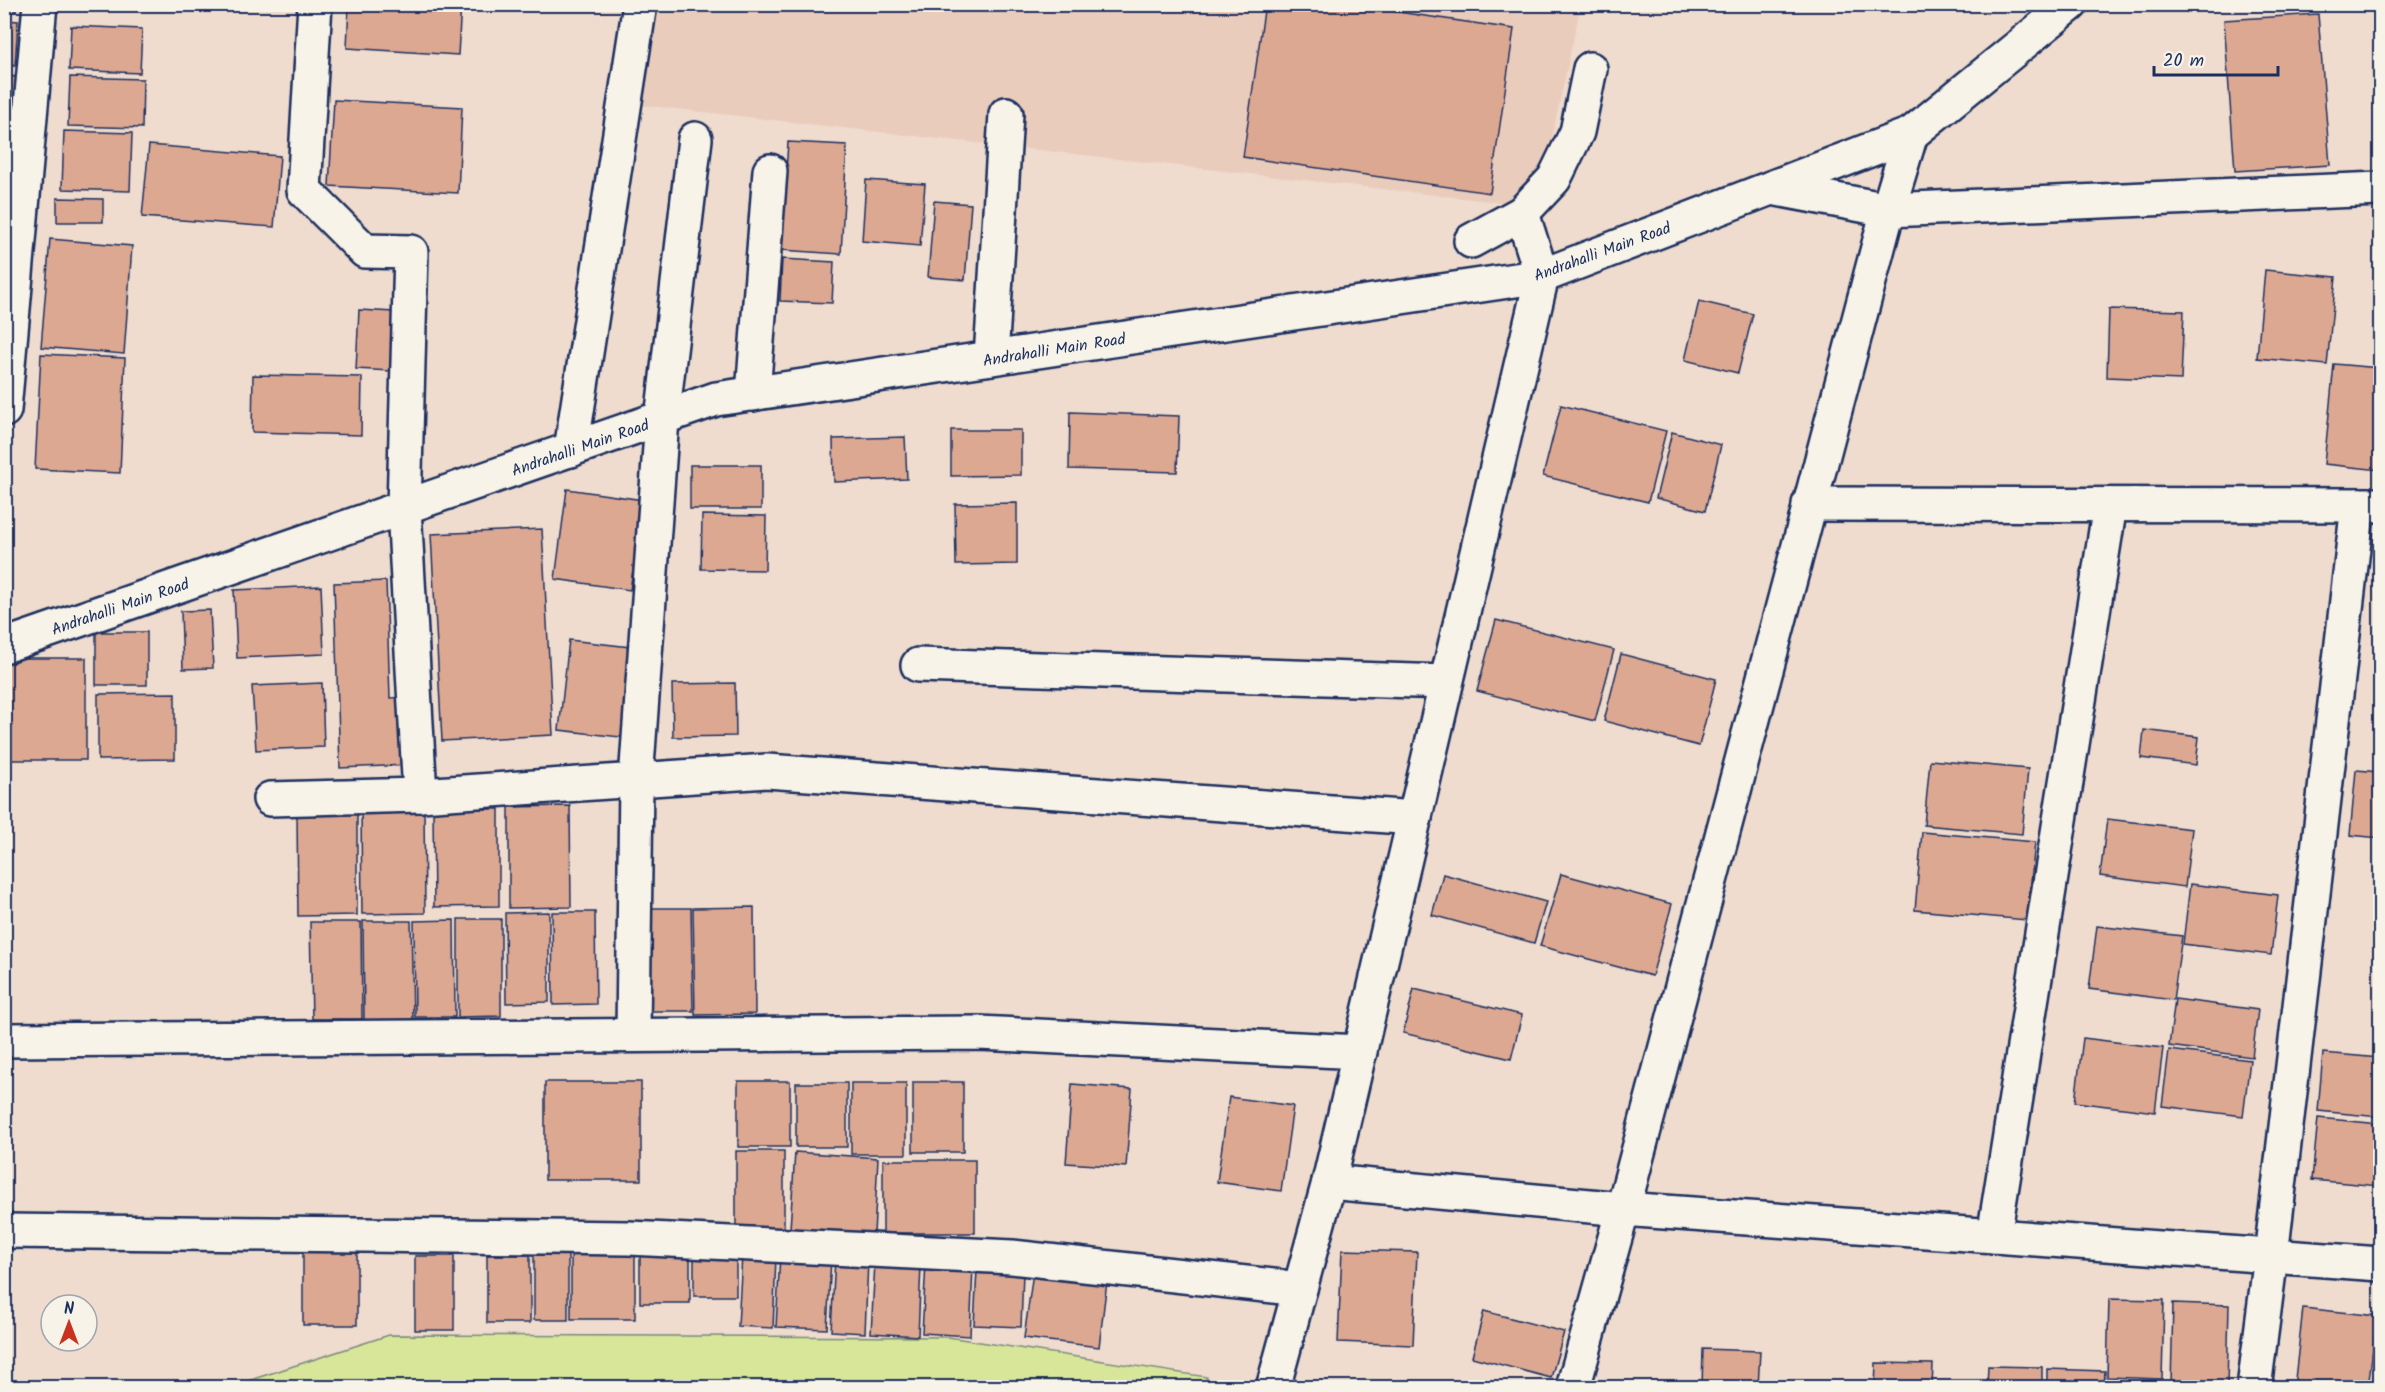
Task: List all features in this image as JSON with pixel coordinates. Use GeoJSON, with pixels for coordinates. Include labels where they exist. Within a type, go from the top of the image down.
{"type":"FeatureCollection","features":[{"type":"Feature","properties":{"kind":"street"},"geometry":{"type":"LineString","coordinates":[[4,410],[39,4]]}},
{"type":"Feature","properties":{"kind":"street"},"geometry":{"type":"LineString","coordinates":[[315,4],[304,190],[365,251],[411,252],[404,508],[420,795]]}},
{"type":"Feature","properties":{"kind":"street"},"geometry":{"type":"LineString","coordinates":[[571,450],[640,4]]}},
{"type":"Feature","properties":{"kind":"street","name":"Andrahalli Main Road"},"geometry":{"type":"LineString","coordinates":[[4,646],[716,399],[1542,276],[1911,134],[2071,4]]}},
{"type":"Feature","properties":{"kind":"street"},"geometry":{"type":"LineString","coordinates":[[1471,242],[1522,213],[1554,179],[1577,132],[1590,69]]}},
{"type":"Feature","properties":{"kind":"street"},"geometry":{"type":"LineString","coordinates":[[991,358],[1006,114]]}},
{"type":"Feature","properties":{"kind":"street"},"geometry":{"type":"LineString","coordinates":[[1573,1388],[1623,1209],[1888,210],[1911,134]]}},
{"type":"Feature","properties":{"kind":"street"},"geometry":{"type":"LineString","coordinates":[[633,1035],[636,780],[662,419],[695,139]]}},
{"type":"Feature","properties":{"kind":"street"},"geometry":{"type":"LineString","coordinates":[[753,394],[770,171]]}},
{"type":"Feature","properties":{"kind":"street"},"geometry":{"type":"LineString","coordinates":[[1772,188],[1888,210],[2380,189]]}},
{"type":"Feature","properties":{"kind":"street"},"geometry":{"type":"LineString","coordinates":[[1273,1388],[1329,1182],[1542,276],[1522,213]]}},
{"type":"Feature","properties":{"kind":"street"},"geometry":{"type":"LineString","coordinates":[[1809,504],[2369,505],[2254,1388]]}},
{"type":"Feature","properties":{"kind":"street"},"geometry":{"type":"LineString","coordinates":[[1994,1236],[2110,504]]}},
{"type":"Feature","properties":{"kind":"street"},"geometry":{"type":"LineString","coordinates":[[918,664],[1446,682]]}},
{"type":"Feature","properties":{"kind":"street"},"geometry":{"type":"LineString","coordinates":[[270,799],[420,795],[767,771],[1414,818]]}},
{"type":"Feature","properties":{"kind":"street"},"geometry":{"type":"LineString","coordinates":[[4,1040],[979,1033],[1360,1052]]}},
{"type":"Feature","properties":{"kind":"street"},"geometry":{"type":"LineString","coordinates":[[1329,1182],[1623,1209],[2380,1264]]}},
{"type":"Feature","properties":{"kind":"street"},"geometry":{"type":"LineString","coordinates":[[4,1231],[629,1238],[1012,1257],[1300,1289]]}},
{"type":"Feature","properties":{"kind":"shaded area"},"geometry":{"type":"Polygon","coordinates":[[[658,5],[1581,5],[1544,173],[1506,203],[640,105],[658,5]]]}},
{"type":"Feature","properties":{"kind":"green space"},"geometry":{"type":"Polygon","coordinates":[[[389,1335],[948,1337],[1207,1377],[1204,1388],[229,1387],[389,1335]]]}},
{"type":"Feature","properties":{"kind":"building"},"geometry":{"type":"Polygon","coordinates":[[[4,4],[16,4],[16,11],[4,11],[4,4]]]}},
{"type":"Feature","properties":{"kind":"building"},"geometry":{"type":"Polygon","coordinates":[[[349,4],[461,4],[458,55],[347,48],[349,4]]]}},
{"type":"Feature","properties":{"kind":"building"},"geometry":{"type":"Polygon","coordinates":[[[1265,4],[1343,4],[1514,29],[1490,193],[1243,157],[1265,4]]]}},
{"type":"Feature","properties":{"kind":"building"},"geometry":{"type":"Polygon","coordinates":[[[2318,14],[2330,165],[2235,171],[2224,20],[2318,14]]]}},
{"type":"Feature","properties":{"kind":"building"},"geometry":{"type":"Polygon","coordinates":[[[4,20],[18,21],[15,66],[4,66],[4,20]]]}},
{"type":"Feature","properties":{"kind":"building"},"geometry":{"type":"Polygon","coordinates":[[[71,26],[142,29],[140,73],[69,70],[71,26]]]}},
{"type":"Feature","properties":{"kind":"building"},"geometry":{"type":"Polygon","coordinates":[[[4,76],[18,77],[14,119],[4,118],[4,76]]]}},
{"type":"Feature","properties":{"kind":"building"},"geometry":{"type":"Polygon","coordinates":[[[70,77],[143,79],[142,128],[68,126],[70,77]]]}},
{"type":"Feature","properties":{"kind":"building"},"geometry":{"type":"Polygon","coordinates":[[[334,100],[462,107],[458,193],[329,186],[334,100]]]}},
{"type":"Feature","properties":{"kind":"building"},"geometry":{"type":"Polygon","coordinates":[[[64,131],[132,133],[130,191],[62,189],[64,131]]]}},
{"type":"Feature","properties":{"kind":"building"},"geometry":{"type":"Polygon","coordinates":[[[788,142],[847,145],[841,254],[781,250],[788,142]]]}},
{"type":"Feature","properties":{"kind":"building"},"geometry":{"type":"Polygon","coordinates":[[[149,145],[280,156],[274,227],[142,217],[149,145]]]}},
{"type":"Feature","properties":{"kind":"building"},"geometry":{"type":"Polygon","coordinates":[[[866,180],[925,184],[920,246],[862,241],[866,180]]]}},
{"type":"Feature","properties":{"kind":"building"},"geometry":{"type":"Polygon","coordinates":[[[57,198],[103,199],[103,222],[57,222],[57,198]]]}},
{"type":"Feature","properties":{"kind":"building"},"geometry":{"type":"Polygon","coordinates":[[[934,201],[971,204],[965,280],[928,277],[934,201]]]}},
{"type":"Feature","properties":{"kind":"building"},"geometry":{"type":"Polygon","coordinates":[[[50,239],[132,246],[124,354],[41,347],[50,239]]]}},
{"type":"Feature","properties":{"kind":"building"},"geometry":{"type":"Polygon","coordinates":[[[782,259],[834,262],[832,303],[780,301],[782,259]]]}},
{"type":"Feature","properties":{"kind":"building"},"geometry":{"type":"Polygon","coordinates":[[[2265,270],[2336,277],[2327,365],[2257,358],[2265,270]]]}},
{"type":"Feature","properties":{"kind":"building"},"geometry":{"type":"Polygon","coordinates":[[[1699,301],[1753,314],[1738,373],[1685,360],[1699,301]]]}},
{"type":"Feature","properties":{"kind":"building"},"geometry":{"type":"Polygon","coordinates":[[[2109,309],[2184,311],[2181,380],[2107,377],[2109,309]]]}},
{"type":"Feature","properties":{"kind":"building"},"geometry":{"type":"Polygon","coordinates":[[[359,310],[394,312],[391,371],[356,369],[359,310]]]}},
{"type":"Feature","properties":{"kind":"building"},"geometry":{"type":"Polygon","coordinates":[[[41,354],[125,358],[120,473],[35,469],[41,354]]]}},
{"type":"Feature","properties":{"kind":"building"},"geometry":{"type":"Polygon","coordinates":[[[2334,364],[2380,368],[2380,470],[2324,464],[2334,364]]]}},
{"type":"Feature","properties":{"kind":"building"},"geometry":{"type":"Polygon","coordinates":[[[253,375],[362,377],[361,435],[252,432],[253,375]]]}},
{"type":"Feature","properties":{"kind":"building"},"geometry":{"type":"Polygon","coordinates":[[[1561,405],[1666,431],[1648,502],[1543,476],[1561,405]]]}},
{"type":"Feature","properties":{"kind":"building"},"geometry":{"type":"Polygon","coordinates":[[[1070,412],[1179,416],[1177,472],[1069,469],[1070,412]]]}},
{"type":"Feature","properties":{"kind":"building"},"geometry":{"type":"Polygon","coordinates":[[[951,430],[1021,430],[1021,475],[951,476],[951,430]]]}},
{"type":"Feature","properties":{"kind":"building"},"geometry":{"type":"Polygon","coordinates":[[[1672,432],[1721,445],[1705,511],[1656,498],[1672,432]]]}},
{"type":"Feature","properties":{"kind":"building"},"geometry":{"type":"Polygon","coordinates":[[[905,437],[907,479],[834,482],[833,439],[905,437]]]}},
{"type":"Feature","properties":{"kind":"building"},"geometry":{"type":"Polygon","coordinates":[[[690,465],[761,465],[761,509],[690,509],[690,465]]]}},
{"type":"Feature","properties":{"kind":"building"},"geometry":{"type":"Polygon","coordinates":[[[567,489],[643,500],[630,590],[555,579],[567,489]]]}},
{"type":"Feature","properties":{"kind":"building"},"geometry":{"type":"Polygon","coordinates":[[[1017,503],[1017,564],[956,565],[955,504],[1017,503]]]}},
{"type":"Feature","properties":{"kind":"building"},"geometry":{"type":"Polygon","coordinates":[[[702,515],[766,516],[765,570],[701,569],[702,515]]]}},
{"type":"Feature","properties":{"kind":"building"},"geometry":{"type":"Polygon","coordinates":[[[542,529],[553,735],[442,741],[431,534],[542,529]]]}},
{"type":"Feature","properties":{"kind":"building"},"geometry":{"type":"Polygon","coordinates":[[[386,581],[390,698],[405,697],[407,765],[340,768],[334,583],[386,581]]]}},
{"type":"Feature","properties":{"kind":"building"},"geometry":{"type":"Polygon","coordinates":[[[321,586],[324,654],[237,658],[234,590],[321,586]]]}},
{"type":"Feature","properties":{"kind":"building"},"geometry":{"type":"Polygon","coordinates":[[[210,610],[213,668],[183,669],[181,611],[210,610]]]}},
{"type":"Feature","properties":{"kind":"building"},"geometry":{"type":"Polygon","coordinates":[[[1496,620],[1614,650],[1595,721],[1477,691],[1496,620]]]}},
{"type":"Feature","properties":{"kind":"building"},"geometry":{"type":"Polygon","coordinates":[[[96,632],[147,632],[147,685],[96,685],[96,632]]]}},
{"type":"Feature","properties":{"kind":"building"},"geometry":{"type":"Polygon","coordinates":[[[569,640],[639,648],[629,738],[559,730],[569,640]]]}},
{"type":"Feature","properties":{"kind":"building"},"geometry":{"type":"Polygon","coordinates":[[[1621,654],[1716,679],[1699,746],[1604,721],[1621,654]]]}},
{"type":"Feature","properties":{"kind":"building"},"geometry":{"type":"Polygon","coordinates":[[[4,658],[86,658],[86,760],[4,760],[4,658]]]}},
{"type":"Feature","properties":{"kind":"building"},"geometry":{"type":"Polygon","coordinates":[[[322,683],[324,747],[256,750],[252,686],[322,683]]]}},
{"type":"Feature","properties":{"kind":"building"},"geometry":{"type":"Polygon","coordinates":[[[735,683],[736,736],[673,737],[672,684],[735,683]]]}},
{"type":"Feature","properties":{"kind":"building"},"geometry":{"type":"Polygon","coordinates":[[[175,693],[175,759],[98,760],[98,694],[175,693]]]}},
{"type":"Feature","properties":{"kind":"building"},"geometry":{"type":"Polygon","coordinates":[[[2144,730],[2199,737],[2196,765],[2141,758],[2144,730]]]}},
{"type":"Feature","properties":{"kind":"building"},"geometry":{"type":"Polygon","coordinates":[[[1930,760],[2028,769],[2022,834],[1924,825],[1930,760]]]}},
{"type":"Feature","properties":{"kind":"building"},"geometry":{"type":"Polygon","coordinates":[[[2356,770],[2380,772],[2380,838],[2350,835],[2356,770]]]}},
{"type":"Feature","properties":{"kind":"building"},"geometry":{"type":"Polygon","coordinates":[[[570,806],[571,907],[509,908],[509,807],[570,806]]]}},
{"type":"Feature","properties":{"kind":"building"},"geometry":{"type":"Polygon","coordinates":[[[424,809],[425,913],[362,914],[361,810],[424,809]]]}},
{"type":"Feature","properties":{"kind":"building"},"geometry":{"type":"Polygon","coordinates":[[[433,809],[499,809],[499,906],[434,907],[433,809]]]}},
{"type":"Feature","properties":{"kind":"building"},"geometry":{"type":"Polygon","coordinates":[[[357,812],[357,915],[298,916],[297,813],[357,812]]]}},
{"type":"Feature","properties":{"kind":"building"},"geometry":{"type":"Polygon","coordinates":[[[2107,819],[2192,829],[2185,887],[2100,876],[2107,819]]]}},
{"type":"Feature","properties":{"kind":"building"},"geometry":{"type":"Polygon","coordinates":[[[1922,832],[2035,842],[2027,920],[1915,910],[1922,832]]]}},
{"type":"Feature","properties":{"kind":"building"},"geometry":{"type":"Polygon","coordinates":[[[1443,874],[1546,902],[1534,943],[1432,915],[1443,874]]]}},
{"type":"Feature","properties":{"kind":"building"},"geometry":{"type":"Polygon","coordinates":[[[1561,874],[1672,904],[1652,976],[1540,946],[1561,874]]]}},
{"type":"Feature","properties":{"kind":"building"},"geometry":{"type":"Polygon","coordinates":[[[2190,884],[2278,895],[2271,955],[2183,944],[2190,884]]]}},
{"type":"Feature","properties":{"kind":"building"},"geometry":{"type":"Polygon","coordinates":[[[754,907],[755,1014],[695,1015],[693,908],[754,907]]]}},
{"type":"Feature","properties":{"kind":"building"},"geometry":{"type":"Polygon","coordinates":[[[646,908],[691,908],[693,1011],[646,1011],[646,908]]]}},
{"type":"Feature","properties":{"kind":"building"},"geometry":{"type":"Polygon","coordinates":[[[549,912],[549,1002],[506,1003],[505,913],[549,912]]]}},
{"type":"Feature","properties":{"kind":"building"},"geometry":{"type":"Polygon","coordinates":[[[552,912],[595,912],[596,1004],[553,1005],[552,912]]]}},
{"type":"Feature","properties":{"kind":"building"},"geometry":{"type":"Polygon","coordinates":[[[458,919],[501,919],[501,1016],[458,1017],[458,919]]]}},
{"type":"Feature","properties":{"kind":"building"},"geometry":{"type":"Polygon","coordinates":[[[454,920],[455,1017],[415,1017],[414,921],[454,920]]]}},
{"type":"Feature","properties":{"kind":"building"},"geometry":{"type":"Polygon","coordinates":[[[363,921],[411,921],[413,1020],[364,1021],[363,921]]]}},
{"type":"Feature","properties":{"kind":"building"},"geometry":{"type":"Polygon","coordinates":[[[310,922],[361,922],[362,1019],[312,1019],[310,922]]]}},
{"type":"Feature","properties":{"kind":"building"},"geometry":{"type":"Polygon","coordinates":[[[2097,926],[2182,936],[2173,1000],[2089,989],[2097,926]]]}},
{"type":"Feature","properties":{"kind":"building"},"geometry":{"type":"Polygon","coordinates":[[[1414,989],[1522,1015],[1511,1059],[1403,1033],[1414,989]]]}},
{"type":"Feature","properties":{"kind":"building"},"geometry":{"type":"Polygon","coordinates":[[[2175,999],[2258,1010],[2252,1057],[2169,1046],[2175,999]]]}},
{"type":"Feature","properties":{"kind":"building"},"geometry":{"type":"Polygon","coordinates":[[[2083,1038],[2163,1048],[2155,1112],[2075,1102],[2083,1038]]]}},
{"type":"Feature","properties":{"kind":"building"},"geometry":{"type":"Polygon","coordinates":[[[2169,1050],[2250,1060],[2243,1116],[2162,1106],[2169,1050]]]}},
{"type":"Feature","properties":{"kind":"building"},"geometry":{"type":"Polygon","coordinates":[[[2323,1053],[2380,1058],[2380,1117],[2318,1111],[2323,1053]]]}},
{"type":"Feature","properties":{"kind":"building"},"geometry":{"type":"Polygon","coordinates":[[[738,1081],[790,1081],[790,1147],[738,1147],[738,1081]]]}},
{"type":"Feature","properties":{"kind":"building"},"geometry":{"type":"Polygon","coordinates":[[[545,1082],[641,1082],[641,1180],[545,1180],[545,1082]]]}},
{"type":"Feature","properties":{"kind":"building"},"geometry":{"type":"Polygon","coordinates":[[[913,1082],[963,1082],[963,1152],[913,1152],[913,1082]]]}},
{"type":"Feature","properties":{"kind":"building"},"geometry":{"type":"Polygon","coordinates":[[[796,1083],[847,1083],[847,1147],[796,1147],[796,1083]]]}},
{"type":"Feature","properties":{"kind":"building"},"geometry":{"type":"Polygon","coordinates":[[[851,1083],[906,1083],[906,1154],[851,1154],[851,1083]]]}},
{"type":"Feature","properties":{"kind":"building"},"geometry":{"type":"Polygon","coordinates":[[[1072,1084],[1132,1089],[1126,1167],[1066,1163],[1072,1084]]]}},
{"type":"Feature","properties":{"kind":"building"},"geometry":{"type":"Polygon","coordinates":[[[1229,1097],[1293,1106],[1281,1191],[1217,1182],[1229,1097]]]}},
{"type":"Feature","properties":{"kind":"building"},"geometry":{"type":"Polygon","coordinates":[[[2318,1118],[2380,1124],[2380,1186],[2312,1180],[2318,1118]]]}},
{"type":"Feature","properties":{"kind":"building"},"geometry":{"type":"Polygon","coordinates":[[[736,1151],[784,1151],[784,1229],[736,1229],[736,1151]]]}},
{"type":"Feature","properties":{"kind":"building"},"geometry":{"type":"Polygon","coordinates":[[[795,1152],[878,1158],[874,1234],[790,1229],[795,1152]]]}},
{"type":"Feature","properties":{"kind":"building"},"geometry":{"type":"Polygon","coordinates":[[[883,1160],[975,1160],[975,1233],[883,1233],[883,1160]]]}},
{"type":"Feature","properties":{"kind":"building"},"geometry":{"type":"Polygon","coordinates":[[[303,1247],[357,1247],[357,1325],[303,1325],[303,1247]]]}},
{"type":"Feature","properties":{"kind":"building"},"geometry":{"type":"Polygon","coordinates":[[[1342,1250],[1417,1252],[1413,1345],[1338,1342],[1342,1250]]]}},
{"type":"Feature","properties":{"kind":"building"},"geometry":{"type":"Polygon","coordinates":[[[487,1255],[530,1255],[530,1323],[487,1323],[487,1255]]]}},
{"type":"Feature","properties":{"kind":"building"},"geometry":{"type":"Polygon","coordinates":[[[534,1255],[568,1255],[568,1320],[534,1320],[534,1255]]]}},
{"type":"Feature","properties":{"kind":"building"},"geometry":{"type":"Polygon","coordinates":[[[571,1255],[635,1255],[635,1319],[571,1319],[571,1255]]]}},
{"type":"Feature","properties":{"kind":"building"},"geometry":{"type":"Polygon","coordinates":[[[640,1255],[690,1255],[690,1303],[640,1303],[640,1255]]]}},
{"type":"Feature","properties":{"kind":"building"},"geometry":{"type":"Polygon","coordinates":[[[742,1255],[776,1257],[773,1328],[738,1326],[742,1255]]]}},
{"type":"Feature","properties":{"kind":"building"},"geometry":{"type":"Polygon","coordinates":[[[780,1255],[831,1258],[827,1329],[776,1327],[780,1255]]]}},
{"type":"Feature","properties":{"kind":"building"},"geometry":{"type":"Polygon","coordinates":[[[415,1256],[454,1256],[454,1330],[415,1330],[415,1256]]]}},
{"type":"Feature","properties":{"kind":"building"},"geometry":{"type":"Polygon","coordinates":[[[835,1258],[868,1260],[865,1333],[831,1331],[835,1258]]]}},
{"type":"Feature","properties":{"kind":"building"},"geometry":{"type":"Polygon","coordinates":[[[694,1259],[736,1259],[736,1296],[694,1296],[694,1259]]]}},
{"type":"Feature","properties":{"kind":"building"},"geometry":{"type":"Polygon","coordinates":[[[875,1263],[921,1265],[918,1336],[871,1333],[875,1263]]]}},
{"type":"Feature","properties":{"kind":"building"},"geometry":{"type":"Polygon","coordinates":[[[926,1264],[973,1266],[970,1336],[922,1333],[926,1264]]]}},
{"type":"Feature","properties":{"kind":"building"},"geometry":{"type":"Polygon","coordinates":[[[977,1270],[1023,1272],[1021,1327],[974,1325],[977,1270]]]}},
{"type":"Feature","properties":{"kind":"building"},"geometry":{"type":"Polygon","coordinates":[[[1033,1272],[1107,1281],[1099,1347],[1024,1338],[1033,1272]]]}},
{"type":"Feature","properties":{"kind":"building"},"geometry":{"type":"Polygon","coordinates":[[[2109,1299],[2164,1300],[2162,1379],[2107,1377],[2109,1299]]]}},
{"type":"Feature","properties":{"kind":"building"},"geometry":{"type":"Polygon","coordinates":[[[2173,1303],[2229,1305],[2227,1386],[2171,1385],[2173,1303]]]}},
{"type":"Feature","properties":{"kind":"building"},"geometry":{"type":"Polygon","coordinates":[[[2303,1308],[2377,1316],[2368,1388],[2294,1388],[2303,1308]]]}},
{"type":"Feature","properties":{"kind":"building"},"geometry":{"type":"Polygon","coordinates":[[[1484,1311],[1564,1332],[1551,1378],[1472,1357],[1484,1311]]]}},
{"type":"Feature","properties":{"kind":"building"},"geometry":{"type":"Polygon","coordinates":[[[1703,1349],[1760,1351],[1758,1388],[1702,1388],[1703,1349]]]}},
{"type":"Feature","properties":{"kind":"building"},"geometry":{"type":"Polygon","coordinates":[[[1876,1363],[1933,1364],[1932,1388],[1875,1388],[1876,1363]]]}},
{"type":"Feature","properties":{"kind":"building"},"geometry":{"type":"Polygon","coordinates":[[[1988,1366],[2042,1367],[2042,1388],[1987,1388],[1988,1366]]]}},
{"type":"Feature","properties":{"kind":"building"},"geometry":{"type":"Polygon","coordinates":[[[2047,1369],[2105,1371],[2104,1388],[2047,1388],[2047,1369]]]}}]}
